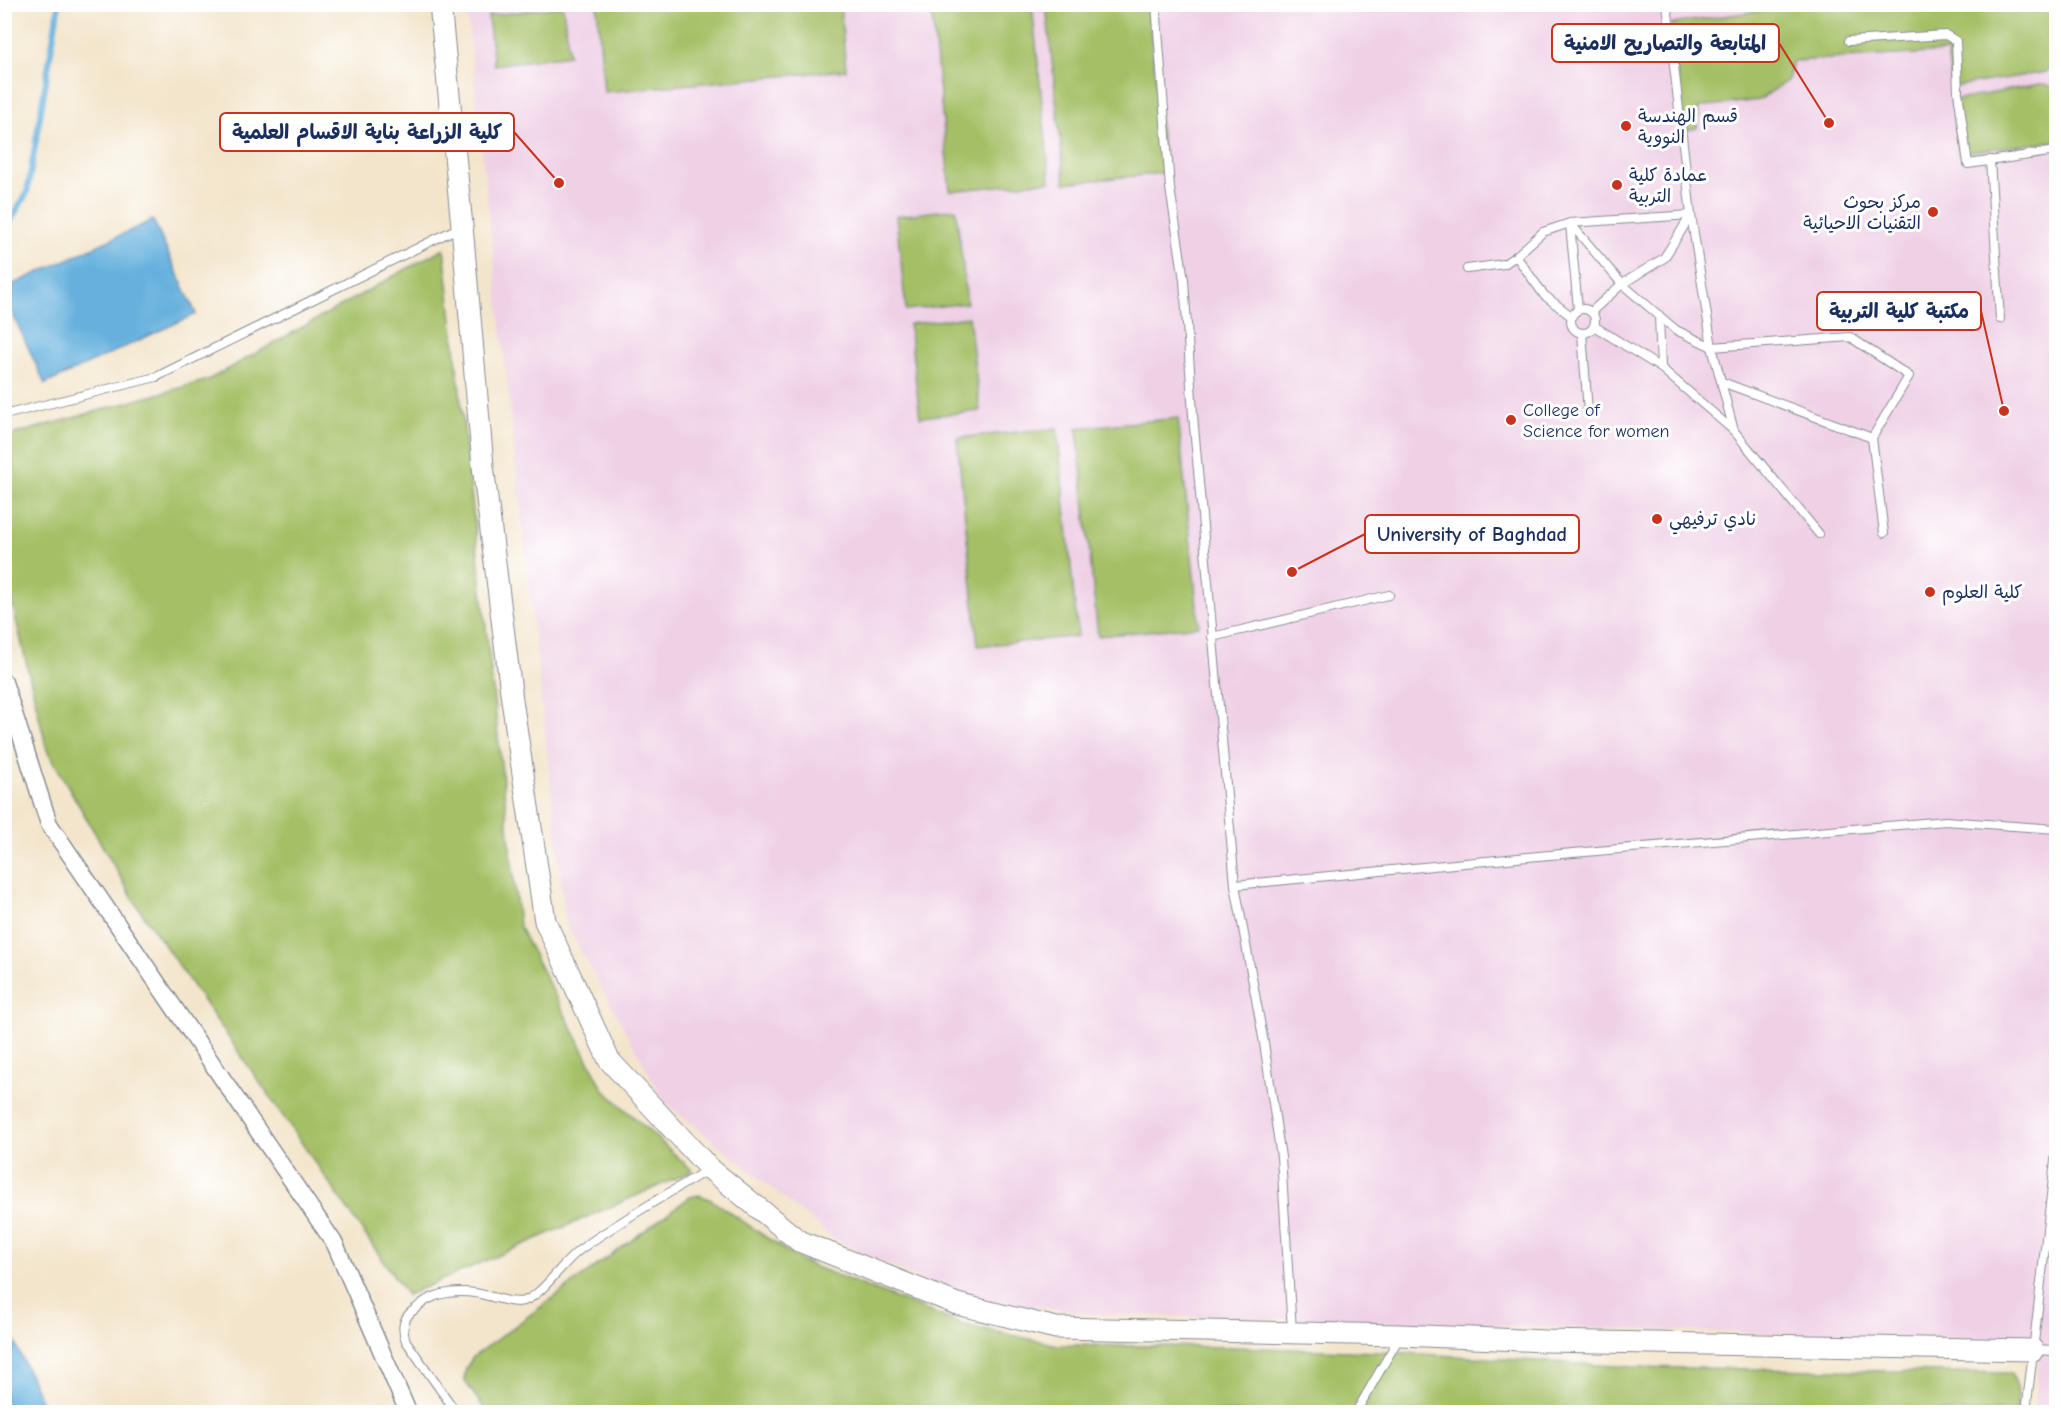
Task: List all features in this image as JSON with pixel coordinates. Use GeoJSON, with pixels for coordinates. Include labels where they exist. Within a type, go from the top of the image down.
{"type":"FeatureCollection","features":[{"type":"Feature","properties":{"kind":"street"},"geometry":{"type":"LineString","coordinates":[[440,4],[483,466],[512,700],[545,921],[609,1060],[709,1168],[799,1241],[957,1304],[1056,1328],[1292,1332],[1545,1341],[2033,1350]]}},
{"type":"Feature","properties":{"kind":"street"},"geometry":{"type":"LineString","coordinates":[[4,682],[48,824],[335,1244],[408,1413]]}},
{"type":"Feature","properties":{"kind":"lane"},"geometry":{"type":"LineString","coordinates":[[1156,4],[1170,188],[1184,280],[1212,637],[1235,885],[1264,1043],[1281,1157],[1292,1332]]}},
{"type":"Feature","properties":{"kind":"lane"},"geometry":{"type":"LineString","coordinates":[[1667,4],[1691,215],[1712,347],[1734,431]]}},
{"type":"Feature","properties":{"kind":"lane"},"geometry":{"type":"LineString","coordinates":[[1849,41],[1946,34],[1956,41],[1958,92],[1968,164],[2056,151]]}},
{"type":"Feature","properties":{"kind":"lane"},"geometry":{"type":"LineString","coordinates":[[1990,160],[2000,319]]}},
{"type":"Feature","properties":{"kind":"lane"},"geometry":{"type":"LineString","coordinates":[[1467,270],[1504,264],[1543,232],[1570,223],[1691,215]]}},
{"type":"Feature","properties":{"kind":"lane"},"geometry":{"type":"LineString","coordinates":[[1591,312],[1622,284],[1664,258],[1691,215]]}},
{"type":"Feature","properties":{"kind":"lane"},"geometry":{"type":"LineString","coordinates":[[1570,223],[1622,284],[1676,330],[1712,347],[1850,337],[1909,376],[1872,438],[1884,533]]}},
{"type":"Feature","properties":{"kind":"lane"},"geometry":{"type":"LineString","coordinates":[[1570,223],[1575,313],[1570,324],[1582,333],[1594,326],[1591,312],[1585,309],[1575,313]]}},
{"type":"Feature","properties":{"kind":"lane"},"geometry":{"type":"LineString","coordinates":[[4,415],[156,377],[462,226]]}},
{"type":"Feature","properties":{"kind":"lane"},"geometry":{"type":"LineString","coordinates":[[1516,256],[1544,295],[1575,313]]}},
{"type":"Feature","properties":{"kind":"lane"},"geometry":{"type":"LineString","coordinates":[[1659,315],[1661,368]]}},
{"type":"Feature","properties":{"kind":"lane"},"geometry":{"type":"LineString","coordinates":[[1594,326],[1661,368],[1734,431],[1819,534]]}},
{"type":"Feature","properties":{"kind":"lane"},"geometry":{"type":"LineString","coordinates":[[1582,333],[1588,412]]}},
{"type":"Feature","properties":{"kind":"lane"},"geometry":{"type":"LineString","coordinates":[[1722,382],[1872,438]]}},
{"type":"Feature","properties":{"kind":"lane"},"geometry":{"type":"LineString","coordinates":[[1212,637],[1389,596]]}},
{"type":"Feature","properties":{"kind":"lane"},"geometry":{"type":"LineString","coordinates":[[1235,885],[1946,821],[2056,829]]}},
{"type":"Feature","properties":{"kind":"lane"},"geometry":{"type":"LineString","coordinates":[[2026,1413],[2056,1152]]}},
{"type":"Feature","properties":{"kind":"lane"},"geometry":{"type":"LineString","coordinates":[[456,1413],[406,1341],[403,1325],[410,1312],[430,1298],[450,1293],[467,1292],[506,1301],[522,1301],[539,1292],[580,1249],[709,1168]]}},
{"type":"Feature","properties":{"kind":"lane"},"geometry":{"type":"LineString","coordinates":[[1356,1413],[1400,1335]]}},
{"type":"Feature","properties":{"kind":"lane"},"geometry":{"type":"LineString","coordinates":[[2033,1350],[2056,1352]]}},
{"type":"Feature","properties":{"kind":"shaded area"},"geometry":{"type":"Polygon","coordinates":[[[466,5],[2056,5],[2056,1412],[2033,1412],[2041,1341],[1093,1314],[956,1296],[834,1239],[665,1102],[566,924],[466,5]]]}},
{"type":"Feature","properties":{"kind":"green space"},"geometry":{"type":"Polygon","coordinates":[[[597,5],[840,5],[846,70],[604,92],[597,5]]]}},
{"type":"Feature","properties":{"kind":"green space"},"geometry":{"type":"Polygon","coordinates":[[[931,5],[1032,5],[1050,181],[950,191],[931,5]]]}},
{"type":"Feature","properties":{"kind":"green space"},"geometry":{"type":"Polygon","coordinates":[[[1046,5],[1148,5],[1165,173],[1065,183],[1046,5]]]}},
{"type":"Feature","properties":{"kind":"green space"},"geometry":{"type":"Polygon","coordinates":[[[1797,5],[2056,5],[2056,60],[2046,72],[1952,87],[1947,52],[1793,61],[1788,80],[1759,100],[1699,107],[1697,128],[1684,131],[1672,24],[1797,5]]]}},
{"type":"Feature","properties":{"kind":"green space"},"geometry":{"type":"Polygon","coordinates":[[[563,6],[569,55],[494,65],[488,16],[563,6]]]}},
{"type":"Feature","properties":{"kind":"green space"},"geometry":{"type":"Polygon","coordinates":[[[2039,84],[2048,85],[2056,90],[2056,141],[1959,153],[1952,101],[2039,84]]]}},
{"type":"Feature","properties":{"kind":"green space"},"geometry":{"type":"Polygon","coordinates":[[[956,209],[967,303],[906,310],[896,216],[956,209]]]}},
{"type":"Feature","properties":{"kind":"green space"},"geometry":{"type":"Polygon","coordinates":[[[444,248],[519,926],[604,1090],[693,1171],[407,1295],[136,904],[47,750],[5,573],[4,437],[208,380],[444,248]]]}},
{"type":"Feature","properties":{"kind":"green space"},"geometry":{"type":"Polygon","coordinates":[[[969,317],[980,411],[920,417],[909,324],[969,317]]]}},
{"type":"Feature","properties":{"kind":"green space"},"geometry":{"type":"Polygon","coordinates":[[[1178,418],[1199,626],[1098,636],[1077,428],[1178,418]]]}},
{"type":"Feature","properties":{"kind":"green space"},"geometry":{"type":"Polygon","coordinates":[[[1057,428],[1078,636],[978,646],[957,438],[1057,428]]]}},
{"type":"Feature","properties":{"kind":"green space"},"geometry":{"type":"Polygon","coordinates":[[[700,1195],[711,1200],[803,1262],[964,1325],[1058,1345],[1233,1347],[1405,1353],[1631,1367],[2010,1373],[2017,1387],[2016,1412],[1815,1412],[1812,1401],[1717,1407],[1717,1412],[487,1412],[464,1380],[466,1368],[473,1357],[690,1197],[700,1195]]]}},
{"type":"Feature","properties":{"kind":"water"},"geometry":{"type":"Polygon","coordinates":[[[153,220],[196,314],[45,384],[5,297],[5,288],[153,220]]]}},
{"type":"Feature","properties":{"kind":"water"},"geometry":{"type":"Polygon","coordinates":[[[5,1320],[46,1412],[5,1412],[5,1320]]]}},
{"type":"Feature","properties":{"kind":"waterway"},"geometry":{"type":"LineString","coordinates":[[4,232],[27,193],[59,4]]}},
{"type":"Feature","properties":{"kind":"place","name":"المتابعة والتصاريح الامنية"},"geometry":{"type":"Point","coordinates":[1829,123]}},
{"type":"Feature","properties":{"kind":"place","name":"قسم الهندسة النووية"},"geometry":{"type":"Point","coordinates":[1626,126]}},
{"type":"Feature","properties":{"kind":"place","name":"كلية الزراعة بناية الاقسام العلمية"},"geometry":{"type":"Point","coordinates":[559,183]}},
{"type":"Feature","properties":{"kind":"place","name":"عمادة كلية التربية"},"geometry":{"type":"Point","coordinates":[1617,185]}},
{"type":"Feature","properties":{"kind":"place","name":"مركز بحوث التقنيات الاحيائية"},"geometry":{"type":"Point","coordinates":[1933,212]}},
{"type":"Feature","properties":{"kind":"place","name":"مكتبة كلية التربية"},"geometry":{"type":"Point","coordinates":[2004,411]}},
{"type":"Feature","properties":{"kind":"place","name":"College of Science for women"},"geometry":{"type":"Point","coordinates":[1511,420]}},
{"type":"Feature","properties":{"kind":"place","name":"نادي ترفيهي"},"geometry":{"type":"Point","coordinates":[1657,519]}},
{"type":"Feature","properties":{"kind":"place","name":"University of Baghdad"},"geometry":{"type":"Point","coordinates":[1292,572]}},
{"type":"Feature","properties":{"kind":"place","name":"كلية العلوم"},"geometry":{"type":"Point","coordinates":[1930,592]}}]}
